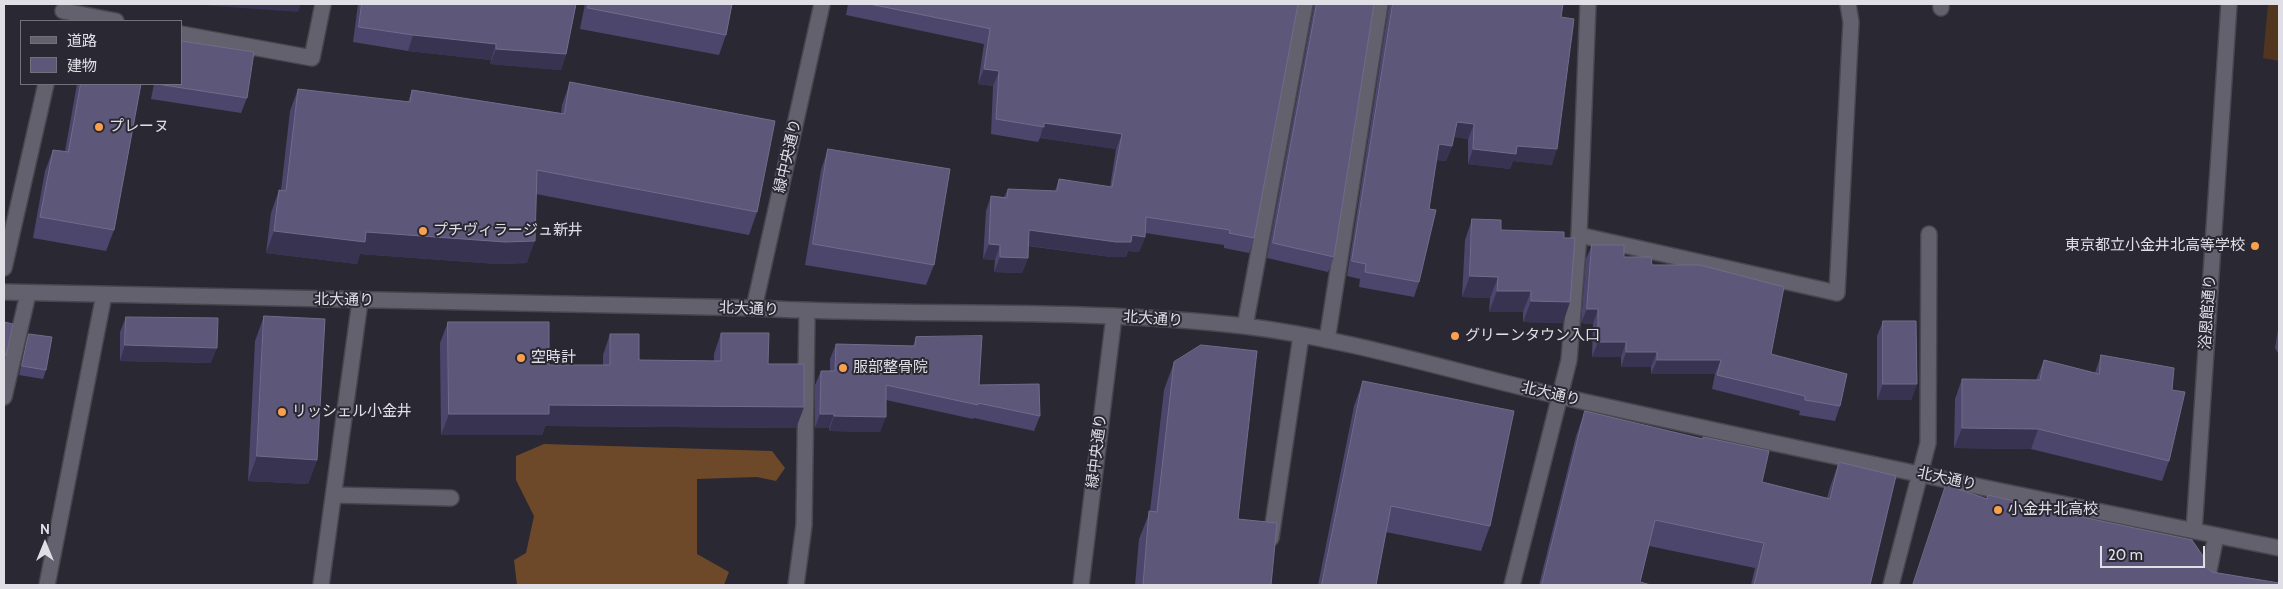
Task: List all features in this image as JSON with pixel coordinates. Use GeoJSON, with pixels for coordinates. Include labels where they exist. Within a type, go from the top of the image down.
{"type":"FeatureCollection","features":[{"type":"Feature","properties":{"kind":"street"},"geometry":{"type":"LineString","coordinates":[[182,34],[312,58],[323,4]]}},
{"type":"Feature","properties":{"kind":"street","name":"緑中央通り"},"geometry":{"type":"LineString","coordinates":[[754,308],[822,4]]}},
{"type":"Feature","properties":{"kind":"street"},"geometry":{"type":"LineString","coordinates":[[1245,326],[1305,4]]}},
{"type":"Feature","properties":{"kind":"street"},"geometry":{"type":"LineString","coordinates":[[1327,340],[1380,4]]}},
{"type":"Feature","properties":{"kind":"street"},"geometry":{"type":"LineString","coordinates":[[1512,585],[1570,360],[1580,235],[1588,4]]}},
{"type":"Feature","properties":{"kind":"street"},"geometry":{"type":"LineString","coordinates":[[1580,235],[1837,293],[1851,22],[1848,4]]}},
{"type":"Feature","properties":{"kind":"street","name":"浴恩館通り"},"geometry":{"type":"LineString","coordinates":[[2194,531],[2229,4]]}},
{"type":"Feature","properties":{"kind":"street"},"geometry":{"type":"LineString","coordinates":[[63,12],[110,20]]}},
{"type":"Feature","properties":{"kind":"street"},"geometry":{"type":"LineString","coordinates":[[4,268],[46,85]]}},
{"type":"Feature","properties":{"kind":"street"},"geometry":{"type":"LineString","coordinates":[[1891,585],[1928,443],[1929,234]]}},
{"type":"Feature","properties":{"kind":"street","name":"北大通り"},"geometry":{"type":"LineString","coordinates":[[4,292],[754,308],[807,311],[1114,316],[1245,326],[1327,340],[1560,396],[2279,548]]}},
{"type":"Feature","properties":{"kind":"street"},"geometry":{"type":"LineString","coordinates":[[4,397],[28,294]]}},
{"type":"Feature","properties":{"kind":"street"},"geometry":{"type":"LineString","coordinates":[[47,585],[104,295]]}},
{"type":"Feature","properties":{"kind":"street"},"geometry":{"type":"LineString","coordinates":[[321,585],[360,301]]}},
{"type":"Feature","properties":{"kind":"street"},"geometry":{"type":"LineString","coordinates":[[796,585],[804,525],[807,311]]}},
{"type":"Feature","properties":{"kind":"street","name":"緑中央通り"},"geometry":{"type":"LineString","coordinates":[[1081,585],[1114,316]]}},
{"type":"Feature","properties":{"kind":"street"},"geometry":{"type":"LineString","coordinates":[[1270,538],[1300,336]]}},
{"type":"Feature","properties":{"kind":"street"},"geometry":{"type":"LineString","coordinates":[[334,495],[451,498]]}},
{"type":"Feature","properties":{"kind":"street"},"geometry":{"type":"LineString","coordinates":[[2206,585],[2216,536]]}},
{"type":"Feature","properties":{"kind":"shaded area"},"geometry":{"type":"Polygon","coordinates":[[[2268,4],[2279,4],[2279,61],[2263,58],[2268,4]]]}},
{"type":"Feature","properties":{"kind":"shaded area"},"geometry":{"type":"Polygon","coordinates":[[[544,444],[772,451],[785,468],[776,481],[757,477],[697,479],[697,554],[729,572],[724,585],[517,585],[514,560],[526,553],[534,516],[516,480],[516,456],[544,444]]]}},
{"type":"Feature","properties":{"kind":"building"},"geometry":{"type":"Polygon","coordinates":[[[362,4],[576,4],[566,54],[496,49],[496,44],[359,27],[362,4]]]}},
{"type":"Feature","properties":{"kind":"building"},"geometry":{"type":"Polygon","coordinates":[[[589,4],[732,4],[726,35],[588,8],[589,4]]]}},
{"type":"Feature","properties":{"kind":"building"},"geometry":{"type":"Polygon","coordinates":[[[870,4],[1298,4],[1254,238],[1229,233],[1230,230],[1146,217],[1145,237],[1132,235],[1131,242],[1116,242],[1029,230],[1028,258],[1000,257],[1000,245],[989,244],[991,196],[1007,198],[1008,189],[1057,191],[1059,179],[1112,187],[1122,134],[1044,123],[1044,127],[996,119],[999,71],[984,69],[990,29],[870,4]]]}},
{"type":"Feature","properties":{"kind":"building"},"geometry":{"type":"Polygon","coordinates":[[[1317,4],[1374,4],[1334,257],[1273,243],[1317,4]]]}},
{"type":"Feature","properties":{"kind":"building"},"geometry":{"type":"Polygon","coordinates":[[[1393,4],[1563,4],[1561,17],[1574,19],[1557,149],[1517,146],[1516,154],[1473,149],[1474,124],[1457,122],[1452,146],[1439,144],[1429,209],[1436,210],[1419,282],[1365,272],[1366,264],[1352,261],[1393,4]]]}},
{"type":"Feature","properties":{"kind":"building"},"geometry":{"type":"Polygon","coordinates":[[[182,41],[254,52],[247,98],[163,85],[182,85],[182,41]]]}},
{"type":"Feature","properties":{"kind":"building"},"geometry":{"type":"Polygon","coordinates":[[[570,82],[775,121],[757,212],[537,170],[535,241],[505,242],[366,232],[365,242],[274,231],[279,190],[286,191],[298,89],[410,102],[412,90],[564,114],[570,82]]]}},
{"type":"Feature","properties":{"kind":"building","name":"プレーヌ"},"geometry":{"type":"Polygon","coordinates":[[[81,85],[141,85],[114,230],[40,217],[53,150],[68,152],[81,85]]]}},
{"type":"Feature","properties":{"kind":"building"},"geometry":{"type":"Polygon","coordinates":[[[828,149],[950,169],[934,265],[813,244],[828,149]]]}},
{"type":"Feature","properties":{"kind":"building"},"geometry":{"type":"Polygon","coordinates":[[[1472,219],[1501,220],[1501,230],[1564,232],[1564,238],[1575,238],[1570,302],[1531,301],[1531,291],[1497,291],[1498,277],[1470,276],[1472,219]]]}},
{"type":"Feature","properties":{"kind":"building"},"geometry":{"type":"Polygon","coordinates":[[[1592,245],[1624,245],[1624,257],[1651,257],[1652,265],[1700,265],[1784,287],[1771,354],[1847,374],[1840,406],[1805,400],[1805,396],[1717,375],[1721,360],[1657,360],[1657,352],[1626,352],[1626,342],[1598,342],[1598,309],[1587,309],[1592,245]]]}},
{"type":"Feature","properties":{"kind":"building","name":"リッシェル小金井"},"geometry":{"type":"Polygon","coordinates":[[[264,316],[325,319],[317,460],[257,456],[264,316]]]}},
{"type":"Feature","properties":{"kind":"building"},"geometry":{"type":"Polygon","coordinates":[[[126,317],[218,318],[217,348],[125,345],[126,317]]]}},
{"type":"Feature","properties":{"kind":"building"},"geometry":{"type":"Polygon","coordinates":[[[1883,321],[1916,321],[1917,384],[1883,384],[1883,321]]]}},
{"type":"Feature","properties":{"kind":"building"},"geometry":{"type":"Polygon","coordinates":[[[4,322],[13,324],[6,356],[4,355],[4,322]]]}},
{"type":"Feature","properties":{"kind":"building"},"geometry":{"type":"Polygon","coordinates":[[[448,322],[549,322],[549,365],[610,365],[610,334],[639,334],[639,360],[721,361],[721,333],[769,333],[768,364],[804,364],[804,407],[549,405],[549,414],[449,414],[448,322]]]}},
{"type":"Feature","properties":{"kind":"building"},"geometry":{"type":"Polygon","coordinates":[[[29,334],[52,337],[46,370],[22,366],[29,334]]]}},
{"type":"Feature","properties":{"kind":"building"},"geometry":{"type":"Polygon","coordinates":[[[982,336],[979,385],[1039,384],[1040,416],[886,385],[886,417],[820,414],[821,371],[835,371],[836,344],[915,346],[916,337],[982,336]]]}},
{"type":"Feature","properties":{"kind":"building"},"geometry":{"type":"Polygon","coordinates":[[[1201,345],[1257,351],[1238,519],[1277,523],[1271,585],[1143,585],[1149,511],[1157,512],[1174,362],[1201,345]]]}},
{"type":"Feature","properties":{"kind":"building"},"geometry":{"type":"Polygon","coordinates":[[[2101,355],[2174,368],[2172,390],[2185,392],[2169,461],[2038,429],[1962,428],[1962,379],[2040,380],[2044,360],[2099,374],[2101,355]]]}},
{"type":"Feature","properties":{"kind":"building"},"geometry":{"type":"Polygon","coordinates":[[[1363,381],[1514,411],[1490,526],[1391,506],[1376,585],[1322,585],[1363,381]]]}},
{"type":"Feature","properties":{"kind":"building"},"geometry":{"type":"Polygon","coordinates":[[[1585,411],[1703,439],[1703,437],[1769,451],[1762,482],[1830,499],[1839,462],[1896,476],[1870,585],[1754,585],[1764,543],[1655,520],[1640,582],[1651,585],[1542,585],[1585,411]]]}},
{"type":"Feature","properties":{"kind":"building"},"geometry":{"type":"Polygon","coordinates":[[[1946,485],[1987,499],[1988,495],[2052,510],[2053,506],[2084,512],[2082,517],[2192,540],[2205,559],[2205,566],[2212,572],[2279,583],[2279,585],[1913,585],[1946,485]]]}},
{"type":"Feature","properties":{"kind":"place","name":"プレーヌ"},"geometry":{"type":"Point","coordinates":[99,127]}},
{"type":"Feature","properties":{"kind":"place","name":"プチヴィラージュ新井"},"geometry":{"type":"Point","coordinates":[423,231]}},
{"type":"Feature","properties":{"kind":"place","name":"東京都立小金井北高等学校"},"geometry":{"type":"Point","coordinates":[2255,246]}},
{"type":"Feature","properties":{"kind":"place","name":"グリーンタウン入口"},"geometry":{"type":"Point","coordinates":[1455,336]}},
{"type":"Feature","properties":{"kind":"place","name":"空時計"},"geometry":{"type":"Point","coordinates":[521,358]}},
{"type":"Feature","properties":{"kind":"place","name":"服部整骨院"},"geometry":{"type":"Point","coordinates":[843,368]}},
{"type":"Feature","properties":{"kind":"place","name":"リッシェル小金井"},"geometry":{"type":"Point","coordinates":[282,412]}},
{"type":"Feature","properties":{"kind":"place","name":"小金井北高校"},"geometry":{"type":"Point","coordinates":[1998,510]}}]}
